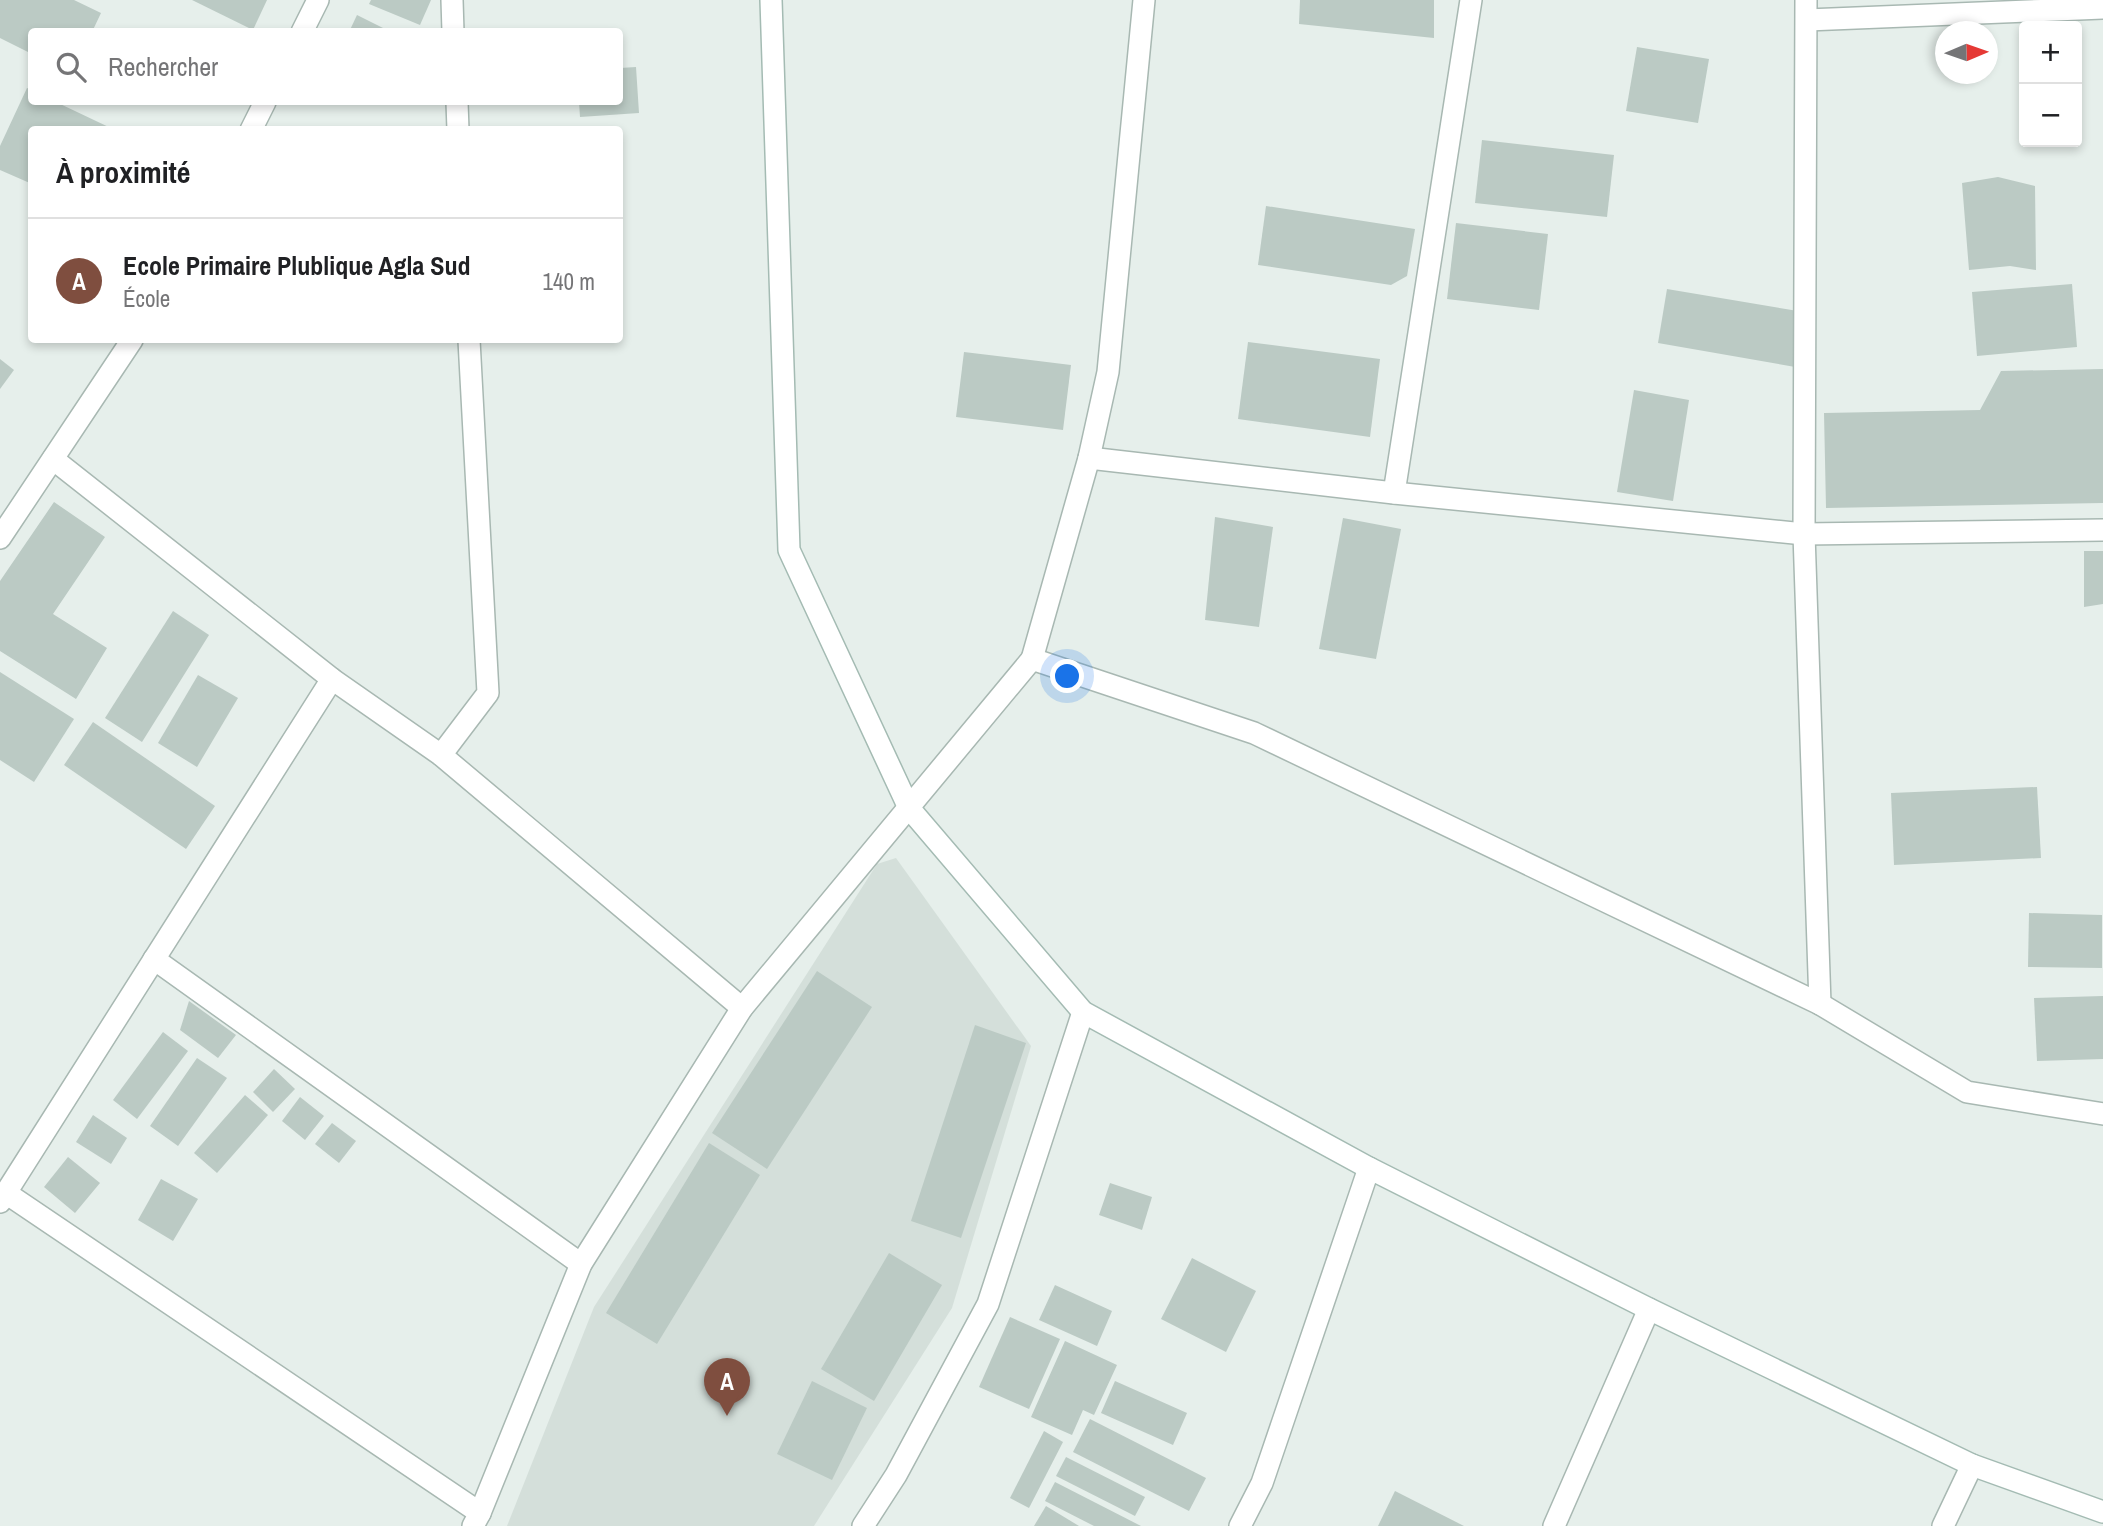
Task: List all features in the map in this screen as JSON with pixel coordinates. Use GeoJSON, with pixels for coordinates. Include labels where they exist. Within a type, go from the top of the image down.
{"type":"FeatureCollection","features":[{"type":"Feature","properties":{"kind":"street"},"geometry":{"type":"LineString","coordinates":[[304,28],[318,0]]}},
{"type":"Feature","properties":{"kind":"street"},"geometry":{"type":"LineString","coordinates":[[452,0],[453,28]]}},
{"type":"Feature","properties":{"kind":"street"},"geometry":{"type":"LineString","coordinates":[[771,0],[789,550],[909,808],[1083,1012],[1369,1168],[1649,1309],[1972,1465],[2103,1512]]}},
{"type":"Feature","properties":{"kind":"street"},"geometry":{"type":"LineString","coordinates":[[332,679],[3,1197],[476,1520],[581,1264],[742,1007],[1032,659],[1089,458],[1108,372],[1144,0]]}},
{"type":"Feature","properties":{"kind":"street"},"geometry":{"type":"LineString","coordinates":[[1394,493],[1471,0]]}},
{"type":"Feature","properties":{"kind":"street"},"geometry":{"type":"LineString","coordinates":[[1819,1004],[1804,534],[1806,10],[2103,8]]}},
{"type":"Feature","properties":{"kind":"street"},"geometry":{"type":"LineString","coordinates":[[253,126],[264,105]]}},
{"type":"Feature","properties":{"kind":"street"},"geometry":{"type":"LineString","coordinates":[[457,105],[458,126]]}},
{"type":"Feature","properties":{"kind":"street"},"geometry":{"type":"LineString","coordinates":[[0,538],[130,343]]}},
{"type":"Feature","properties":{"kind":"street"},"geometry":{"type":"LineString","coordinates":[[441,755],[488,693],[469,343]]}},
{"type":"Feature","properties":{"kind":"street"},"geometry":{"type":"LineString","coordinates":[[1089,458],[1394,493],[1804,534],[2103,530]]}},
{"type":"Feature","properties":{"kind":"street"},"geometry":{"type":"LineString","coordinates":[[53,459],[332,679],[441,755],[742,1007]]}},
{"type":"Feature","properties":{"kind":"street"},"geometry":{"type":"LineString","coordinates":[[1032,659],[1254,733],[1819,1004],[1968,1091],[2103,1114]]}},
{"type":"Feature","properties":{"kind":"street"},"geometry":{"type":"LineString","coordinates":[[154,959],[581,1264]]}},
{"type":"Feature","properties":{"kind":"street"},"geometry":{"type":"LineString","coordinates":[[863,1526],[896,1475],[988,1304],[1083,1012]]}},
{"type":"Feature","properties":{"kind":"street"},"geometry":{"type":"LineString","coordinates":[[1240,1526],[1262,1483],[1369,1168]]}},
{"type":"Feature","properties":{"kind":"street"},"geometry":{"type":"LineString","coordinates":[[1554,1526],[1649,1309]]}},
{"type":"Feature","properties":{"kind":"street"},"geometry":{"type":"LineString","coordinates":[[1943,1526],[1972,1465]]}},
{"type":"Feature","properties":{"kind":"shaded area"},"geometry":{"type":"Polygon","coordinates":[[[896,858],[1031,1046],[952,1308],[814,1526],[507,1526],[594,1307],[877,864],[896,858]]]}},
{"type":"Feature","properties":{"kind":"building"},"geometry":{"type":"Polygon","coordinates":[[[0,0],[74,0],[101,13],[94,28],[28,28],[28,52],[0,38],[0,0]]]}},
{"type":"Feature","properties":{"kind":"building"},"geometry":{"type":"Polygon","coordinates":[[[192,0],[267,0],[254,28],[192,0]]]}},
{"type":"Feature","properties":{"kind":"building"},"geometry":{"type":"Polygon","coordinates":[[[371,0],[431,0],[420,25],[369,4],[371,0]]]}},
{"type":"Feature","properties":{"kind":"building"},"geometry":{"type":"Polygon","coordinates":[[[1300,0],[1434,0],[1434,38],[1299,24],[1300,0]]]}},
{"type":"Feature","properties":{"kind":"building"},"geometry":{"type":"Polygon","coordinates":[[[357,15],[383,28],[351,28],[357,15]]]}},
{"type":"Feature","properties":{"kind":"building"},"geometry":{"type":"Polygon","coordinates":[[[1637,47],[1709,59],[1698,123],[1626,111],[1637,47]]]}},
{"type":"Feature","properties":{"kind":"building"},"geometry":{"type":"Polygon","coordinates":[[[636,67],[639,113],[580,117],[579,105],[623,105],[623,68],[636,67]]]}},
{"type":"Feature","properties":{"kind":"building"},"geometry":{"type":"Polygon","coordinates":[[[27,88],[28,105],[62,105],[107,126],[28,126],[28,182],[0,170],[0,146],[27,88]]]}},
{"type":"Feature","properties":{"kind":"building"},"geometry":{"type":"Polygon","coordinates":[[[1482,140],[1614,155],[1607,217],[1475,203],[1482,140]]]}},
{"type":"Feature","properties":{"kind":"building"},"geometry":{"type":"Polygon","coordinates":[[[1998,177],[2035,186],[2036,270],[2010,266],[1969,270],[1962,183],[1998,177]]]}},
{"type":"Feature","properties":{"kind":"building"},"geometry":{"type":"Polygon","coordinates":[[[1266,206],[1415,229],[1407,276],[1391,285],[1258,265],[1266,206]]]}},
{"type":"Feature","properties":{"kind":"building"},"geometry":{"type":"Polygon","coordinates":[[[1456,223],[1548,234],[1539,310],[1447,299],[1456,223]]]}},
{"type":"Feature","properties":{"kind":"building"},"geometry":{"type":"Polygon","coordinates":[[[2072,284],[2077,347],[1977,356],[1972,292],[2072,284]]]}},
{"type":"Feature","properties":{"kind":"building"},"geometry":{"type":"Polygon","coordinates":[[[1667,289],[1810,313],[1801,368],[1658,343],[1667,289]]]}},
{"type":"Feature","properties":{"kind":"building"},"geometry":{"type":"Polygon","coordinates":[[[1248,342],[1380,359],[1370,437],[1238,419],[1248,342]]]}},
{"type":"Feature","properties":{"kind":"building"},"geometry":{"type":"Polygon","coordinates":[[[964,352],[1071,365],[1063,430],[956,417],[964,352]]]}},
{"type":"Feature","properties":{"kind":"building"},"geometry":{"type":"Polygon","coordinates":[[[0,359],[14,370],[0,389],[0,359]]]}},
{"type":"Feature","properties":{"kind":"building"},"geometry":{"type":"Polygon","coordinates":[[[2103,369],[2103,503],[1826,508],[1824,413],[1980,410],[2001,371],[2103,369]]]}},
{"type":"Feature","properties":{"kind":"building"},"geometry":{"type":"Polygon","coordinates":[[[1634,390],[1689,400],[1673,501],[1617,492],[1634,390]]]}},
{"type":"Feature","properties":{"kind":"building"},"geometry":{"type":"Polygon","coordinates":[[[54,502],[105,537],[53,614],[107,648],[76,699],[0,651],[0,581],[54,502]]]}},
{"type":"Feature","properties":{"kind":"building"},"geometry":{"type":"Polygon","coordinates":[[[1215,517],[1273,527],[1259,627],[1205,620],[1215,517]]]}},
{"type":"Feature","properties":{"kind":"building"},"geometry":{"type":"Polygon","coordinates":[[[1343,518],[1401,529],[1376,659],[1319,649],[1343,518]]]}},
{"type":"Feature","properties":{"kind":"building"},"geometry":{"type":"Polygon","coordinates":[[[2084,551],[2103,551],[2103,604],[2084,607],[2084,551]]]}},
{"type":"Feature","properties":{"kind":"building"},"geometry":{"type":"Polygon","coordinates":[[[173,611],[209,635],[142,742],[105,718],[173,611]]]}},
{"type":"Feature","properties":{"kind":"building"},"geometry":{"type":"Polygon","coordinates":[[[0,672],[74,719],[34,782],[0,760],[0,672]]]}},
{"type":"Feature","properties":{"kind":"building"},"geometry":{"type":"Polygon","coordinates":[[[198,675],[238,698],[197,767],[158,743],[198,675]]]}},
{"type":"Feature","properties":{"kind":"building"},"geometry":{"type":"Polygon","coordinates":[[[93,722],[215,806],[186,849],[64,765],[93,722]]]}},
{"type":"Feature","properties":{"kind":"building"},"geometry":{"type":"Polygon","coordinates":[[[2037,787],[2041,858],[1894,865],[1891,793],[2037,787]]]}},
{"type":"Feature","properties":{"kind":"building"},"geometry":{"type":"Polygon","coordinates":[[[2029,913],[2102,915],[2102,968],[2028,967],[2029,913]]]}},
{"type":"Feature","properties":{"kind":"building"},"geometry":{"type":"Polygon","coordinates":[[[817,971],[872,1007],[767,1169],[712,1133],[817,971]]]}},
{"type":"Feature","properties":{"kind":"building"},"geometry":{"type":"Polygon","coordinates":[[[2103,996],[2103,1059],[2037,1061],[2034,998],[2103,996]]]}},
{"type":"Feature","properties":{"kind":"building"},"geometry":{"type":"Polygon","coordinates":[[[189,1001],[236,1035],[218,1058],[180,1030],[189,1001]]]}},
{"type":"Feature","properties":{"kind":"building"},"geometry":{"type":"Polygon","coordinates":[[[975,1025],[1026,1043],[961,1238],[911,1221],[975,1025]]]}},
{"type":"Feature","properties":{"kind":"building"},"geometry":{"type":"Polygon","coordinates":[[[163,1032],[188,1051],[137,1119],[113,1100],[163,1032]]]}},
{"type":"Feature","properties":{"kind":"building"},"geometry":{"type":"Polygon","coordinates":[[[197,1058],[227,1078],[178,1146],[150,1126],[197,1058]]]}},
{"type":"Feature","properties":{"kind":"building"},"geometry":{"type":"Polygon","coordinates":[[[274,1069],[295,1089],[273,1112],[253,1092],[274,1069]]]}},
{"type":"Feature","properties":{"kind":"building"},"geometry":{"type":"Polygon","coordinates":[[[245,1095],[268,1115],[217,1173],[194,1153],[245,1095]]]}},
{"type":"Feature","properties":{"kind":"building"},"geometry":{"type":"Polygon","coordinates":[[[300,1097],[324,1116],[305,1140],[282,1121],[300,1097]]]}},
{"type":"Feature","properties":{"kind":"building"},"geometry":{"type":"Polygon","coordinates":[[[93,1115],[127,1138],[111,1164],[76,1142],[93,1115]]]}},
{"type":"Feature","properties":{"kind":"building"},"geometry":{"type":"Polygon","coordinates":[[[332,1123],[356,1141],[339,1163],[315,1144],[332,1123]]]}},
{"type":"Feature","properties":{"kind":"building"},"geometry":{"type":"Polygon","coordinates":[[[709,1143],[760,1175],[657,1344],[606,1313],[709,1143]]]}},
{"type":"Feature","properties":{"kind":"building"},"geometry":{"type":"Polygon","coordinates":[[[68,1157],[100,1183],[75,1213],[44,1187],[68,1157]]]}},
{"type":"Feature","properties":{"kind":"building"},"geometry":{"type":"Polygon","coordinates":[[[161,1179],[198,1199],[173,1241],[138,1220],[161,1179]]]}},
{"type":"Feature","properties":{"kind":"building"},"geometry":{"type":"Polygon","coordinates":[[[1110,1183],[1152,1197],[1142,1230],[1099,1215],[1110,1183]]]}},
{"type":"Feature","properties":{"kind":"building"},"geometry":{"type":"Polygon","coordinates":[[[889,1253],[942,1285],[874,1401],[821,1369],[889,1253]]]}},
{"type":"Feature","properties":{"kind":"building"},"geometry":{"type":"Polygon","coordinates":[[[1192,1258],[1256,1291],[1226,1352],[1161,1319],[1192,1258]]]}},
{"type":"Feature","properties":{"kind":"building"},"geometry":{"type":"Polygon","coordinates":[[[1055,1285],[1112,1311],[1097,1346],[1039,1320],[1055,1285]]]}},
{"type":"Feature","properties":{"kind":"building"},"geometry":{"type":"Polygon","coordinates":[[[1010,1317],[1060,1339],[1029,1409],[979,1387],[1010,1317]]]}},
{"type":"Feature","properties":{"kind":"building"},"geometry":{"type":"Polygon","coordinates":[[[1065,1341],[1117,1365],[1094,1415],[1083,1410],[1072,1435],[1031,1417],[1065,1341]]]}},
{"type":"Feature","properties":{"kind":"building"},"geometry":{"type":"Polygon","coordinates":[[[812,1381],[867,1408],[832,1480],[777,1454],[812,1381]]]}},
{"type":"Feature","properties":{"kind":"building"},"geometry":{"type":"Polygon","coordinates":[[[1115,1381],[1187,1413],[1173,1445],[1101,1413],[1115,1381]]]}},
{"type":"Feature","properties":{"kind":"building"},"geometry":{"type":"Polygon","coordinates":[[[1090,1419],[1206,1478],[1189,1511],[1073,1452],[1090,1419]]]}},
{"type":"Feature","properties":{"kind":"building"},"geometry":{"type":"Polygon","coordinates":[[[1044,1431],[1063,1442],[1029,1508],[1010,1498],[1044,1431]]]}},
{"type":"Feature","properties":{"kind":"building"},"geometry":{"type":"Polygon","coordinates":[[[1066,1457],[1145,1497],[1135,1516],[1056,1476],[1066,1457]]]}},
{"type":"Feature","properties":{"kind":"building"},"geometry":{"type":"Polygon","coordinates":[[[1055,1482],[1141,1526],[1094,1526],[1045,1501],[1055,1482]]]}},
{"type":"Feature","properties":{"kind":"building"},"geometry":{"type":"Polygon","coordinates":[[[1395,1491],[1464,1526],[1378,1526],[1395,1491]]]}},
{"type":"Feature","properties":{"kind":"building"},"geometry":{"type":"Polygon","coordinates":[[[1046,1506],[1079,1526],[1034,1526],[1046,1506]]]}},
{"type":"Feature","properties":{"kind":"place","name":"Ecole Primaire Plublique Agla Sud"},"geometry":{"type":"Point","coordinates":[727,1416]}}]}
